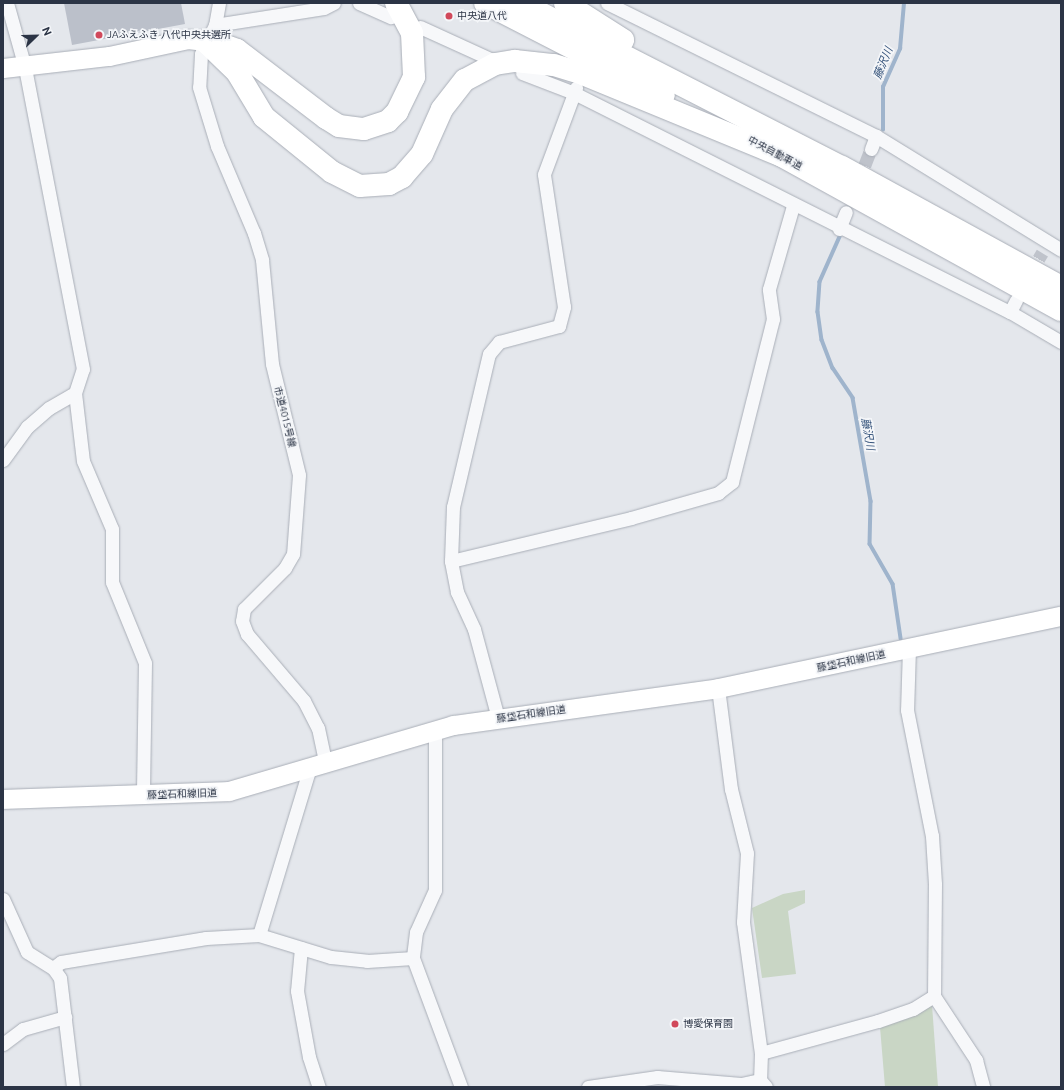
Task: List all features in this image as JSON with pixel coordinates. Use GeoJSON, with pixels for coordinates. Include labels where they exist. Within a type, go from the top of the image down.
{"type":"FeatureCollection","features":[{"type":"Feature","properties":{"kind":"highway","name":"中央自動車道"},"geometry":{"type":"LineString","coordinates":[[485,3],[784,157],[1061,310]]}},
{"type":"Feature","properties":{"kind":"highway","name":"中央自動車道"},"geometry":{"type":"LineString","coordinates":[[521,3],[842,167],[1061,287]]}},
{"type":"Feature","properties":{"kind":"highway"},"geometry":{"type":"LineString","coordinates":[[565,3],[652,59],[842,167]]}},
{"type":"Feature","properties":{"kind":"highway"},"geometry":{"type":"LineString","coordinates":[[210,33],[236,50],[339,126],[364,129],[382,124],[397,112],[414,77],[412,33],[393,10]]}},
{"type":"Feature","properties":{"kind":"highway"},"geometry":{"type":"LineString","coordinates":[[210,33],[237,72],[264,117],[332,172],[360,186],[389,184],[402,177],[422,154],[442,109],[465,80],[495,64],[515,61],[554,65],[584,74],[784,157]]}},
{"type":"Feature","properties":{"kind":"street"},"geometry":{"type":"LineString","coordinates":[[7,3],[24,64],[83,369],[75,393],[83,461],[112,529],[112,582],[145,663],[143,795]]}},
{"type":"Feature","properties":{"kind":"street","name":"市道4015号線"},"geometry":{"type":"LineString","coordinates":[[219,3],[198,70],[199,87],[217,146],[254,233],[262,260],[272,364],[299,475],[293,554],[285,568],[244,609],[242,621],[247,634],[304,701],[318,728],[318,764]]}},
{"type":"Feature","properties":{"kind":"street"},"geometry":{"type":"LineString","coordinates":[[3,68],[24,64],[108,56],[324,8],[334,3]]}},
{"type":"Feature","properties":{"kind":"street"},"geometry":{"type":"LineString","coordinates":[[359,3],[393,10]]}},
{"type":"Feature","properties":{"kind":"street"},"geometry":{"type":"LineString","coordinates":[[607,3],[876,136],[1045,247],[1061,250]]}},
{"type":"Feature","properties":{"kind":"street"},"geometry":{"type":"LineString","coordinates":[[420,27],[488,58]]}},
{"type":"Feature","properties":{"kind":"street"},"geometry":{"type":"LineString","coordinates":[[522,73],[575,90],[793,206],[1010,312],[1061,342]]}},
{"type":"Feature","properties":{"kind":"street"},"geometry":{"type":"LineString","coordinates":[[498,718],[474,630],[457,592],[451,561],[453,507],[489,354],[499,342],[559,326],[564,307],[544,174],[575,90]]}},
{"type":"Feature","properties":{"kind":"street"},"geometry":{"type":"LineString","coordinates":[[871,149],[876,136]]}},
{"type":"Feature","properties":{"kind":"street"},"geometry":{"type":"LineString","coordinates":[[451,561],[631,518],[718,493],[732,482],[773,319],[769,289],[793,206]]}},
{"type":"Feature","properties":{"kind":"street"},"geometry":{"type":"LineString","coordinates":[[839,229],[846,212]]}},
{"type":"Feature","properties":{"kind":"street"},"geometry":{"type":"LineString","coordinates":[[1010,312],[1016,300]]}},
{"type":"Feature","properties":{"kind":"street"},"geometry":{"type":"LineString","coordinates":[[3,460],[27,427],[75,393]]}},
{"type":"Feature","properties":{"kind":"street","name":"藤垈石和線旧道"},"geometry":{"type":"LineString","coordinates":[[3,799],[229,791],[435,729],[498,718],[718,688],[1061,616]]}},
{"type":"Feature","properties":{"kind":"street"},"geometry":{"type":"LineString","coordinates":[[909,648],[907,710],[932,836],[935,884],[934,996],[976,1060],[983,1087]]}},
{"type":"Feature","properties":{"kind":"street"},"geometry":{"type":"LineString","coordinates":[[588,1087],[657,1077],[741,1084],[763,1084],[761,1053],[743,922],[746,853],[731,789],[718,688]]}},
{"type":"Feature","properties":{"kind":"street"},"geometry":{"type":"LineString","coordinates":[[435,729],[435,890],[416,932],[414,958],[457,1086]]}},
{"type":"Feature","properties":{"kind":"street"},"geometry":{"type":"LineString","coordinates":[[259,934],[318,764]]}},
{"type":"Feature","properties":{"kind":"street"},"geometry":{"type":"LineString","coordinates":[[3,899],[27,952],[53,968],[60,978],[73,1087]]}},
{"type":"Feature","properties":{"kind":"street"},"geometry":{"type":"LineString","coordinates":[[53,968],[61,962],[206,938],[259,934],[331,957],[367,960],[414,958]]}},
{"type":"Feature","properties":{"kind":"street"},"geometry":{"type":"LineString","coordinates":[[301,948],[297,991],[309,1057],[320,1087]]}},
{"type":"Feature","properties":{"kind":"street"},"geometry":{"type":"LineString","coordinates":[[761,1053],[878,1021],[913,1008],[934,996]]}},
{"type":"Feature","properties":{"kind":"street"},"geometry":{"type":"LineString","coordinates":[[3,1044],[23,1029],[65,1017]]}},
{"type":"Feature","properties":{"kind":"green space"},"geometry":{"type":"Polygon","coordinates":[[[805,890],[805,903],[788,911],[796,974],[762,978],[752,908],[783,894],[805,890]]]}},
{"type":"Feature","properties":{"kind":"green space"},"geometry":{"type":"Polygon","coordinates":[[[932,1005],[938,1087],[885,1087],[880,1027],[932,1005]]]}},
{"type":"Feature","properties":{"kind":"building","name":"JAふえふき 八代中央共選所"},"geometry":{"type":"Polygon","coordinates":[[[64,3],[181,3],[185,24],[72,45],[64,3]]]}},
{"type":"Feature","properties":{"kind":"waterway","name":"藤沢川"},"geometry":{"type":"LineString","coordinates":[[883,130],[883,87],[900,49],[904,3]]}},
{"type":"Feature","properties":{"kind":"waterway","name":"藤沢川"},"geometry":{"type":"LineString","coordinates":[[840,237],[820,282],[818,312],[822,340],[833,368],[853,398],[871,501],[870,544],[893,584],[901,638]]}},
{"type":"Feature","properties":{"kind":"tunnel"},"geometry":{"type":"LineString","coordinates":[[858,183],[871,149]]}},
{"type":"Feature","properties":{"kind":"tunnel"},"geometry":{"type":"LineString","coordinates":[[1029,275],[1042,253]]}},
{"type":"Feature","properties":{"kind":"place","name":"中央道八代"},"geometry":{"type":"Point","coordinates":[449,16]}},
{"type":"Feature","properties":{"kind":"place","name":"JAふえふき 八代中央共選所"},"geometry":{"type":"Point","coordinates":[99,35]}},
{"type":"Feature","properties":{"kind":"place","name":"博愛保育園"},"geometry":{"type":"Point","coordinates":[675,1024]}}]}
